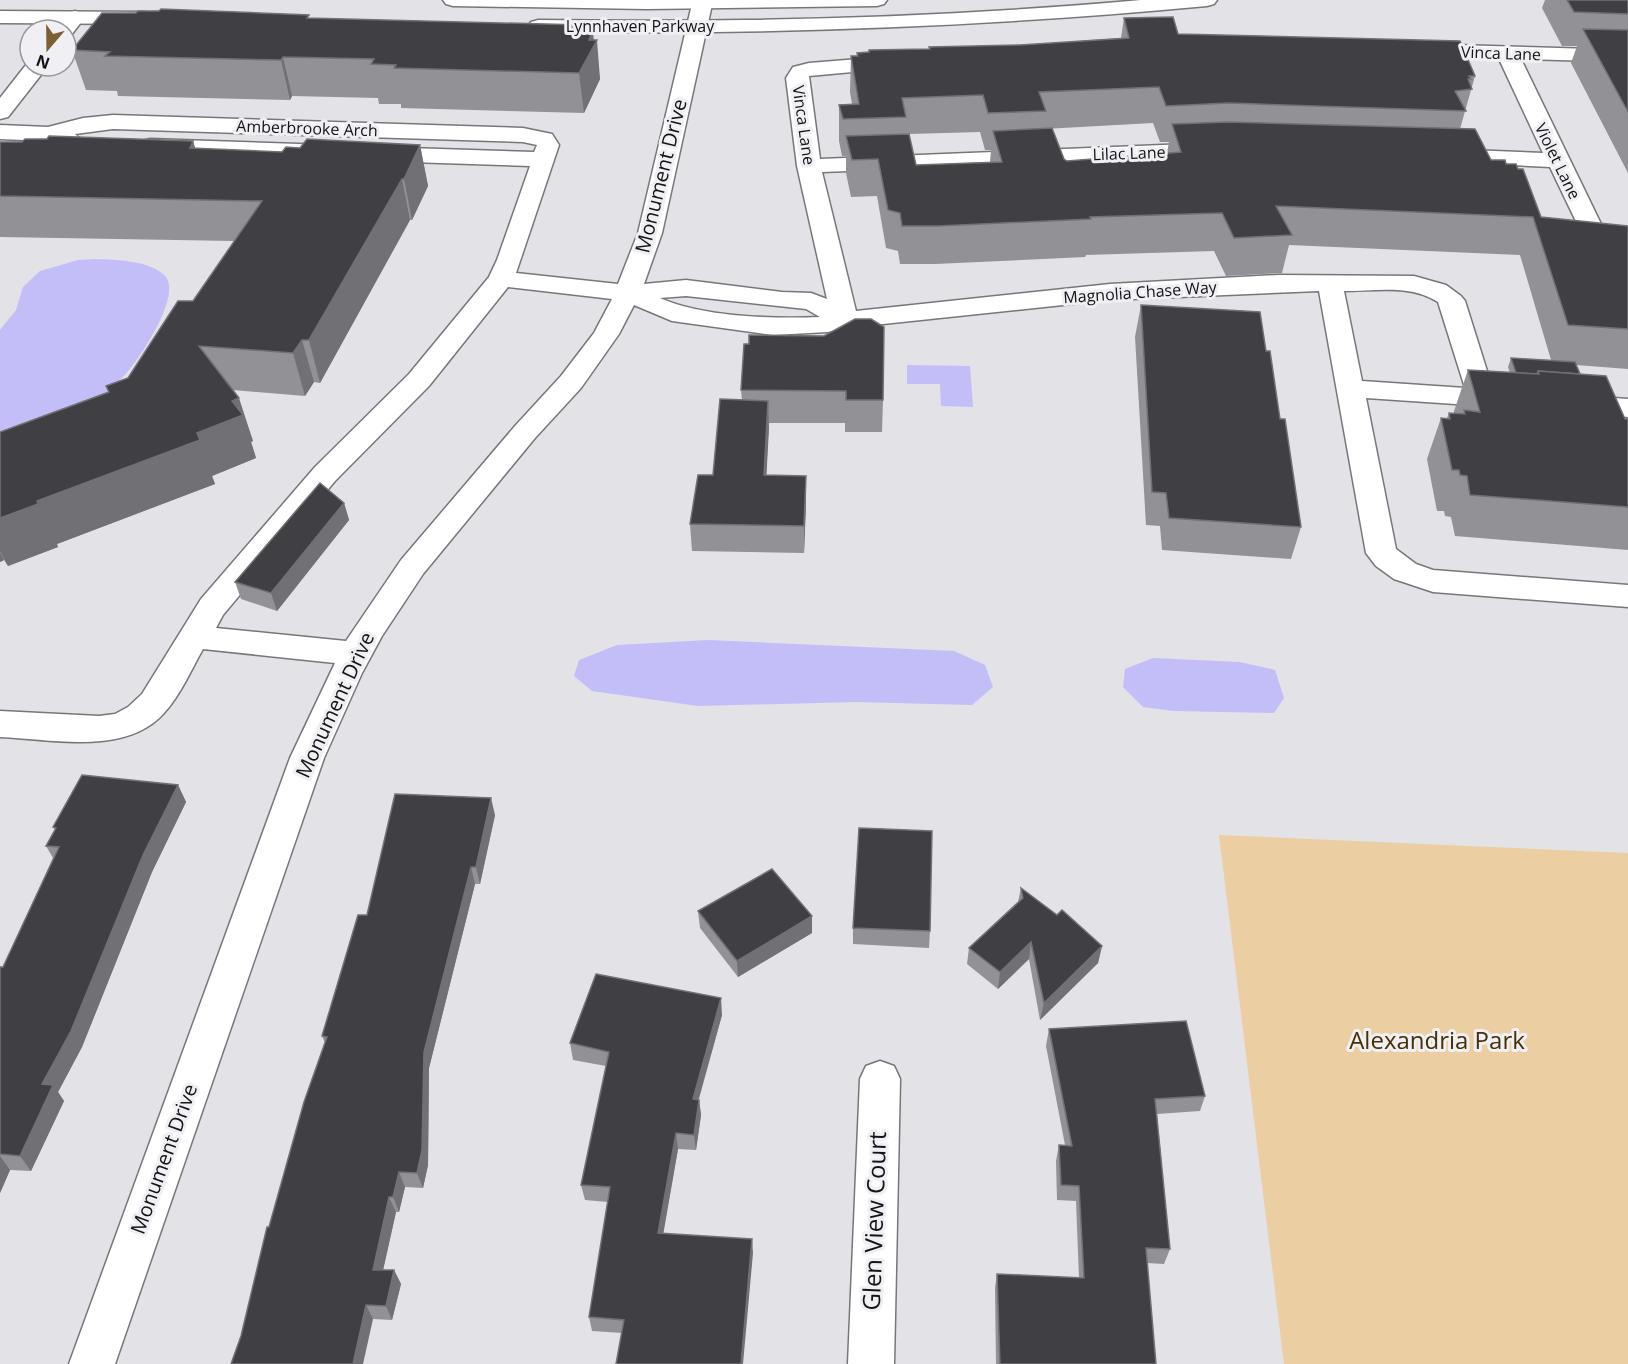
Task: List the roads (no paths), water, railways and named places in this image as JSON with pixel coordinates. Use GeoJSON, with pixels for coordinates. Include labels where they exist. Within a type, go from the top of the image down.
{"type":"FeatureCollection","features":[{"type":"Feature","properties":{"kind":"street","name":"Lynnhaven Parkway"},"geometry":{"type":"LineString","coordinates":[[453,0],[701,10],[830,25],[933,21],[1207,0]]}},
{"type":"Feature","properties":{"kind":"street","name":"Lynnhaven Parkway"},"geometry":{"type":"LineString","coordinates":[[522,26],[701,10],[877,0]]}},
{"type":"Feature","properties":{"kind":"street","name":"Monument Drive"},"geometry":{"type":"LineString","coordinates":[[92,1364],[307,758],[368,631],[412,567],[525,432],[571,382],[606,334],[628,293],[650,233],[701,10]]}},
{"type":"Feature","properties":{"kind":"street"},"geometry":{"type":"LineString","coordinates":[[0,17],[18,19]]}},
{"type":"Feature","properties":{"kind":"street"},"geometry":{"type":"LineString","coordinates":[[78,23],[161,18]]}},
{"type":"Feature","properties":{"kind":"street","name":"Vinca Lane"},"geometry":{"type":"LineString","coordinates":[[1402,50],[1628,56]]}},
{"type":"Feature","properties":{"kind":"street","name":"Violet Lane"},"geometry":{"type":"LineString","coordinates":[[1507,53],[1590,229],[1599,238],[1628,252]]}},
{"type":"Feature","properties":{"kind":"street","name":"Vinca Lane"},"geometry":{"type":"LineString","coordinates":[[845,320],[809,166],[797,78],[801,72],[809,69],[912,60]]}},
{"type":"Feature","properties":{"kind":"street"},"geometry":{"type":"LineString","coordinates":[[0,112],[27,78]]}},
{"type":"Feature","properties":{"kind":"street","name":"Amberbrooke Arch"},"geometry":{"type":"LineString","coordinates":[[48,134],[82,125],[113,122],[523,135],[538,137],[548,142],[544,159],[129,146]]}},
{"type":"Feature","properties":{"kind":"street","name":"Amberbrooke Arch"},"geometry":{"type":"LineString","coordinates":[[0,132],[48,134],[106,145]]}},
{"type":"Feature","properties":{"kind":"street","name":"Lilac Lane"},"geometry":{"type":"LineString","coordinates":[[809,166],[1234,150]]}},
{"type":"Feature","properties":{"kind":"street"},"geometry":{"type":"LineString","coordinates":[[1422,155],[1557,160]]}},
{"type":"Feature","properties":{"kind":"street"},"geometry":{"type":"LineString","coordinates":[[0,724],[99,729],[121,726],[140,716],[154,703],[212,607],[325,474],[419,380],[501,279],[510,260],[544,159]]}},
{"type":"Feature","properties":{"kind":"street"},"geometry":{"type":"LineString","coordinates":[[501,279],[628,293]]}},
{"type":"Feature","properties":{"kind":"street"},"geometry":{"type":"LineString","coordinates":[[1330,283],[1382,553],[1398,570],[1420,579],[1433,581],[1628,596]]}},
{"type":"Feature","properties":{"kind":"street","name":"Magnolia Chase Way"},"geometry":{"type":"LineString","coordinates":[[628,293],[672,313],[773,327],[828,324],[845,320],[1110,292],[1330,283],[1408,283],[1440,291],[1452,301],[1482,398]]}},
{"type":"Feature","properties":{"kind":"street"},"geometry":{"type":"LineString","coordinates":[[1349,389],[1628,408]]}},
{"type":"Feature","properties":{"kind":"street"},"geometry":{"type":"LineString","coordinates":[[194,637],[356,654]]}},
{"type":"Feature","properties":{"kind":"street","name":"Glen View Court"},"geometry":{"type":"LineString","coordinates":[[871,1364],[880,1079]]}},
{"type":"Feature","properties":{"kind":"park label","name":"Alexandria Park"},"geometry":{"type":"Point","coordinates":[1437,1041]}}]}
